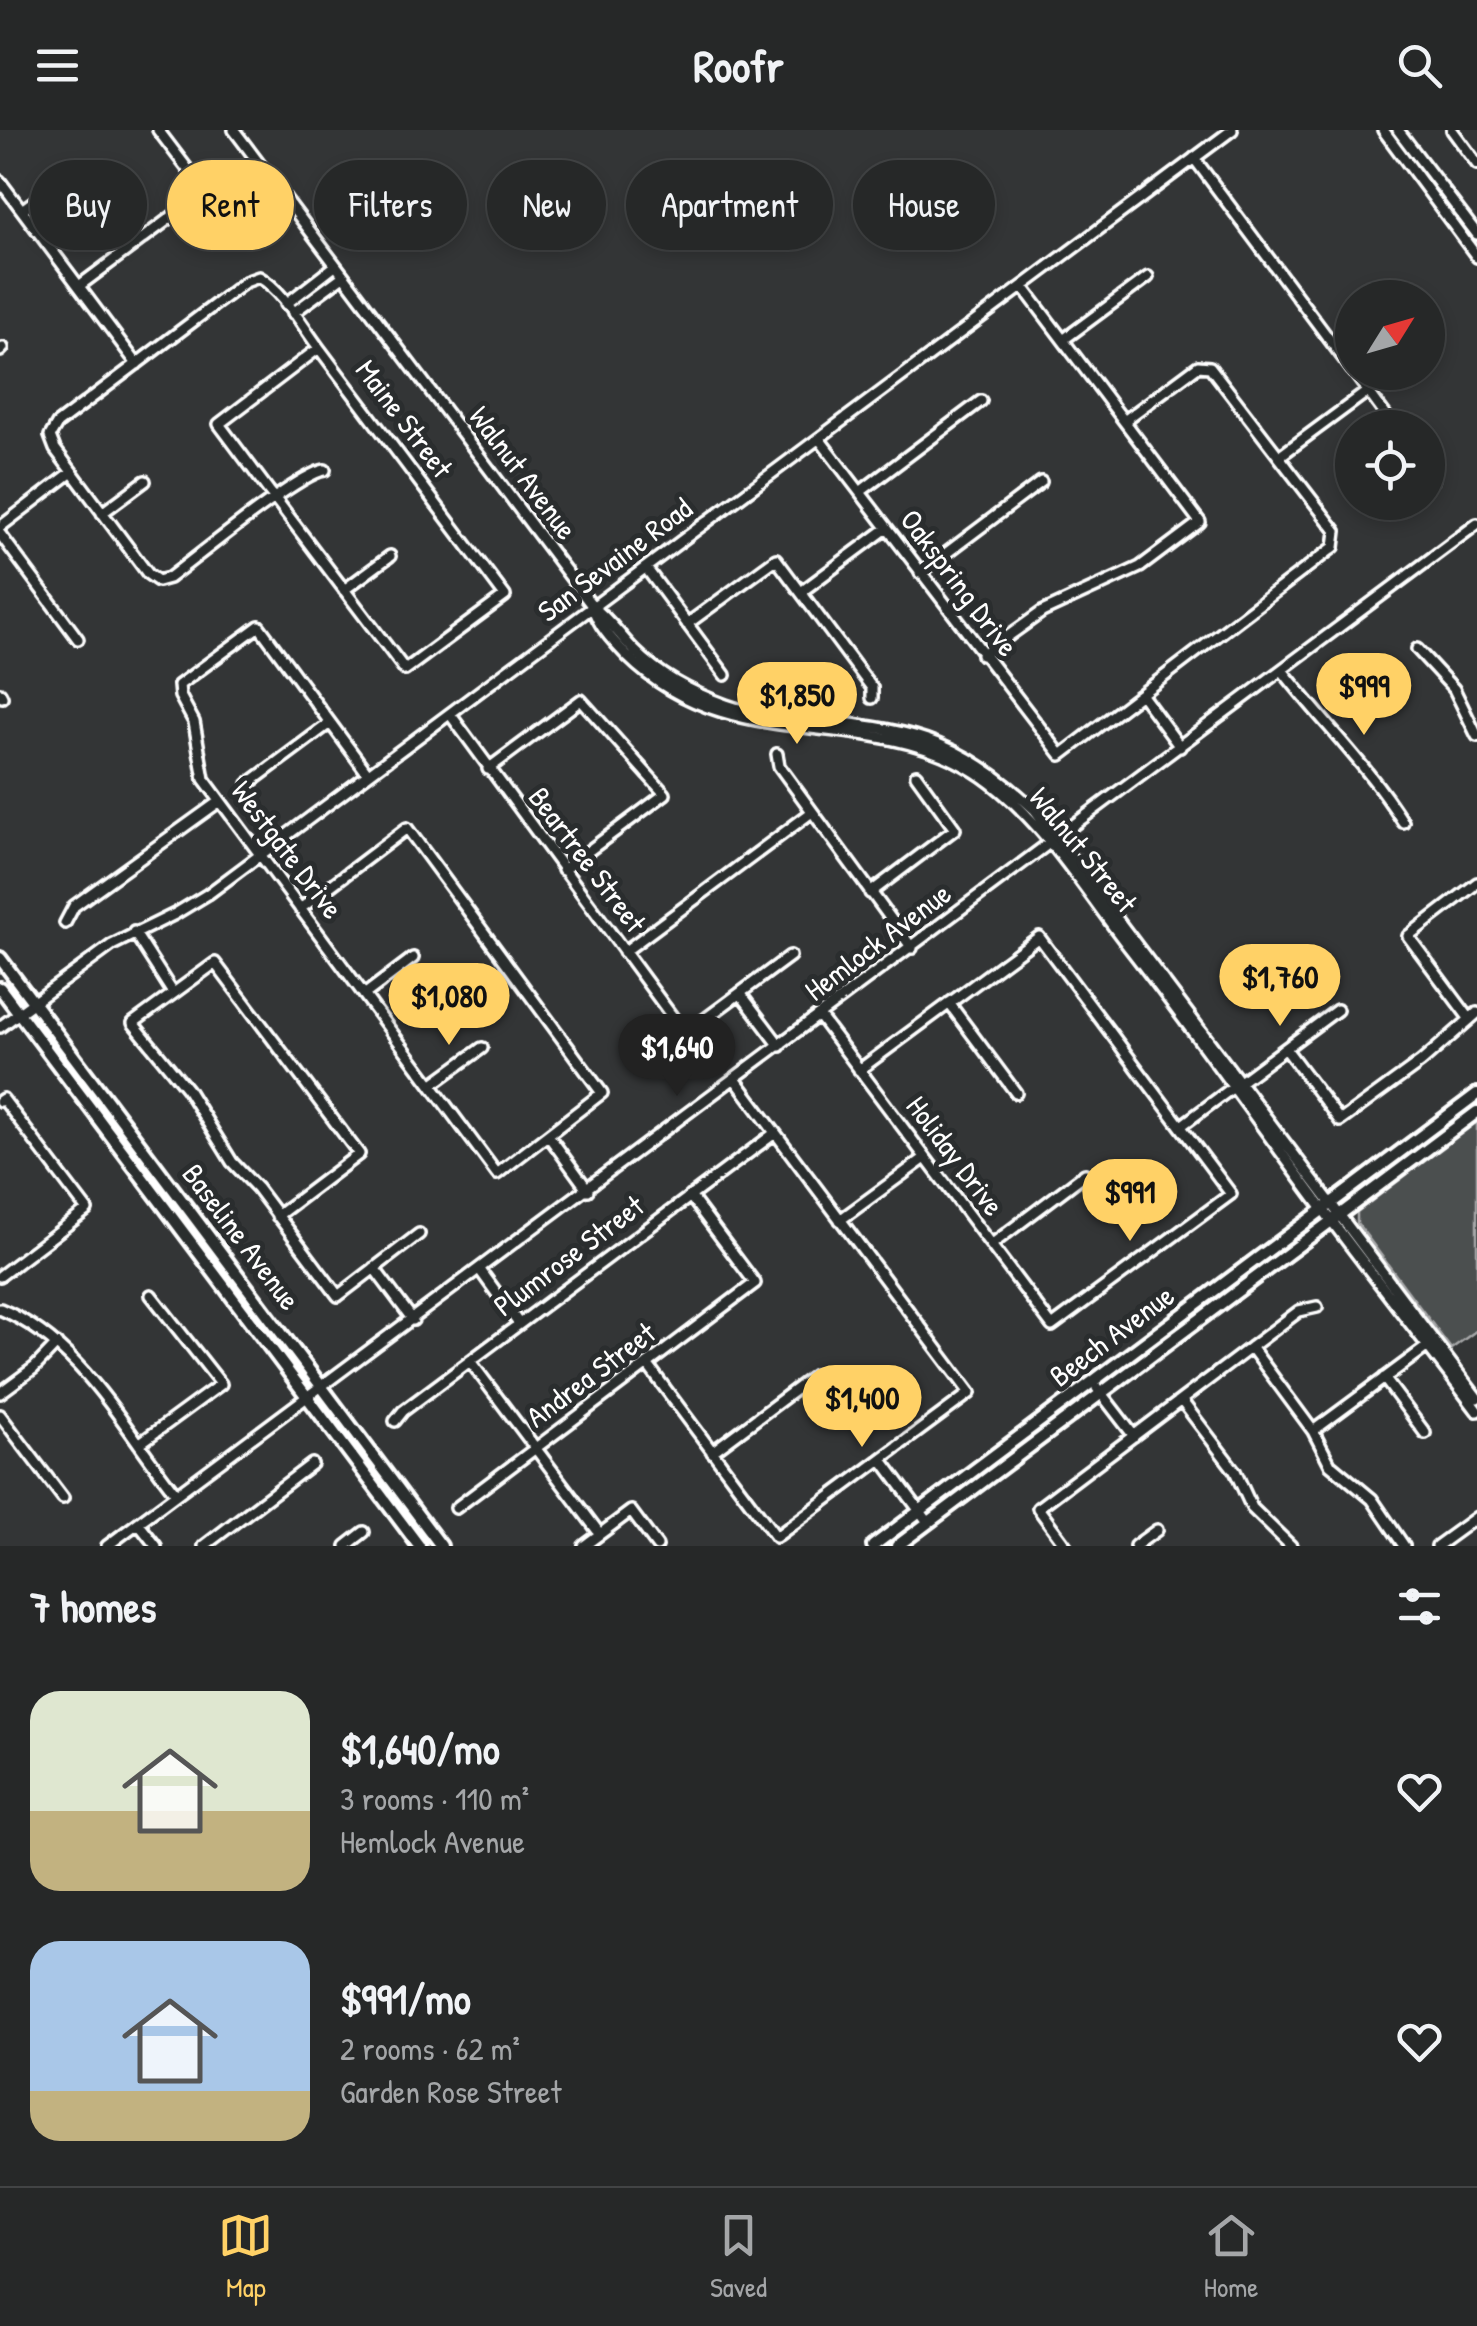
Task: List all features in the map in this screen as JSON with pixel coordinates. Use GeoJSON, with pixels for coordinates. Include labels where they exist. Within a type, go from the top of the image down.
{"type":"FeatureCollection","features":[{"type":"Feature","properties":{"kind":"main road","name":"Baseline Avenue"},"geometry":{"type":"LineString","coordinates":[[0,958],[441,1546]]}},
{"type":"Feature","properties":{"kind":"main road","name":"Baseline Avenue"},"geometry":{"type":"LineString","coordinates":[[0,988],[418,1546]]}},
{"type":"Feature","properties":{"kind":"main road","name":"Beech Avenue"},"geometry":{"type":"LineString","coordinates":[[873,1546],[1477,1094]]}},
{"type":"Feature","properties":{"kind":"main road","name":"Beech Avenue"},"geometry":{"type":"LineString","coordinates":[[896,1546],[1477,1112]]}},
{"type":"Feature","properties":{"kind":"street"},"geometry":{"type":"LineString","coordinates":[[79,286],[205,192],[158,130]]}},
{"type":"Feature","properties":{"kind":"street","name":"Walnut Avenue"},"geometry":{"type":"LineString","coordinates":[[234,130],[593,608],[649,664],[700,695],[758,713],[899,730],[968,756],[1003,780],[1055,840]]}},
{"type":"Feature","properties":{"kind":"street","name":"San Sevaine Road"},"geometry":{"type":"LineString","coordinates":[[0,1027],[87,961],[134,932],[176,914],[261,855],[1232,130]]}},
{"type":"Feature","properties":{"kind":"street"},"geometry":{"type":"LineString","coordinates":[[1383,130],[1477,257]]}},
{"type":"Feature","properties":{"kind":"street"},"geometry":{"type":"LineString","coordinates":[[1398,130],[1477,234]]}},
{"type":"Feature","properties":{"kind":"street"},"geometry":{"type":"LineString","coordinates":[[1452,130],[1477,164]]}},
{"type":"Feature","properties":{"kind":"street"},"geometry":{"type":"LineString","coordinates":[[1194,158],[1335,346]]}},
{"type":"Feature","properties":{"kind":"street"},"geometry":{"type":"LineString","coordinates":[[0,181],[137,364],[57,424],[50,436],[52,445],[148,574],[158,581],[169,578],[275,499],[316,471],[325,470]]}},
{"type":"Feature","properties":{"kind":"street"},"geometry":{"type":"LineString","coordinates":[[22,210],[30,204]]}},
{"type":"Feature","properties":{"kind":"street"},"geometry":{"type":"LineString","coordinates":[[286,304],[335,266]]}},
{"type":"Feature","properties":{"kind":"street"},"geometry":{"type":"LineString","coordinates":[[293,313],[342,276]]}},
{"type":"Feature","properties":{"kind":"street","name":"Maine Street"},"geometry":{"type":"LineString","coordinates":[[137,364],[246,282],[259,277],[269,283],[505,596],[405,670],[344,590]]}},
{"type":"Feature","properties":{"kind":"street"},"geometry":{"type":"LineString","coordinates":[[1063,340],[1148,277]]}},
{"type":"Feature","properties":{"kind":"street"},"geometry":{"type":"LineString","coordinates":[[982,655],[1042,612],[1140,566],[1200,522],[1023,286]]}},
{"type":"Feature","properties":{"kind":"street"},"geometry":{"type":"LineString","coordinates":[[319,348],[219,424],[344,590],[390,556]]}},
{"type":"Feature","properties":{"kind":"street"},"geometry":{"type":"LineString","coordinates":[[1124,421],[1198,366],[1214,369],[1336,532],[1334,547],[1141,694],[1180,747]]}},
{"type":"Feature","properties":{"kind":"street"},"geometry":{"type":"LineString","coordinates":[[1280,456],[1368,391],[1382,410]]}},
{"type":"Feature","properties":{"kind":"street"},"geometry":{"type":"LineString","coordinates":[[860,492],[980,401]]}},
{"type":"Feature","properties":{"kind":"street","name":"Oakspring Drive"},"geometry":{"type":"LineString","coordinates":[[820,440],[1061,755],[1141,694]]}},
{"type":"Feature","properties":{"kind":"street"},"geometry":{"type":"LineString","coordinates":[[0,526],[72,472]]}},
{"type":"Feature","properties":{"kind":"street"},"geometry":{"type":"LineString","coordinates":[[102,513],[145,481]]}},
{"type":"Feature","properties":{"kind":"street"},"geometry":{"type":"LineString","coordinates":[[920,573],[1042,482]]}},
{"type":"Feature","properties":{"kind":"street"},"geometry":{"type":"LineString","coordinates":[[801,592],[887,528]]}},
{"type":"Feature","properties":{"kind":"street","name":"Hemlock Avenue"},"geometry":{"type":"LineString","coordinates":[[107,1546],[1282,670],[1473,532]]}},
{"type":"Feature","properties":{"kind":"street"},"geometry":{"type":"LineString","coordinates":[[0,534],[78,639]]}},
{"type":"Feature","properties":{"kind":"street"},"geometry":{"type":"LineString","coordinates":[[687,624],[776,559],[872,688],[872,698]]}},
{"type":"Feature","properties":{"kind":"street"},"geometry":{"type":"LineString","coordinates":[[646,568],[725,675]]}},
{"type":"Feature","properties":{"kind":"street","name":"Westgate Drive"},"geometry":{"type":"LineString","coordinates":[[330,723],[258,626],[178,685],[194,722],[204,780],[497,1174],[548,1135]]}},
{"type":"Feature","properties":{"kind":"street"},"geometry":{"type":"LineString","coordinates":[[1418,649],[1454,689],[1477,736]]}},
{"type":"Feature","properties":{"kind":"street"},"geometry":{"type":"LineString","coordinates":[[1282,670],[1322,723],[1370,774],[1403,822]]}},
{"type":"Feature","properties":{"kind":"street"},"geometry":{"type":"LineString","coordinates":[[488,769],[581,700],[665,794],[563,870]]}},
{"type":"Feature","properties":{"kind":"street","name":"Beartree Street"},"geometry":{"type":"LineString","coordinates":[[450,714],[685,1034],[740,993]]}},
{"type":"Feature","properties":{"kind":"street"},"geometry":{"type":"LineString","coordinates":[[248,784],[330,723],[368,774]]}},
{"type":"Feature","properties":{"kind":"street"},"geometry":{"type":"LineString","coordinates":[[778,754],[779,766],[912,948]]}},
{"type":"Feature","properties":{"kind":"street"},"geometry":{"type":"LineString","coordinates":[[870,893],[955,829],[916,775]]}},
{"type":"Feature","properties":{"kind":"street"},"geometry":{"type":"LineString","coordinates":[[65,924],[74,906],[220,801]]}},
{"type":"Feature","properties":{"kind":"street"},"geometry":{"type":"LineString","coordinates":[[624,952],[812,812]]}},
{"type":"Feature","properties":{"kind":"street"},"geometry":{"type":"LineString","coordinates":[[300,909],[407,828],[602,1094],[548,1135],[588,1190]]}},
{"type":"Feature","properties":{"kind":"street","name":"Walnut Street"},"geometry":{"type":"LineString","coordinates":[[1055,840],[1477,1411]]}},
{"type":"Feature","properties":{"kind":"street"},"geometry":{"type":"LineString","coordinates":[[1286,1049],[1340,1121],[1420,1062],[1473,1016],[1408,936],[1477,884]]}},
{"type":"Feature","properties":{"kind":"street"},"geometry":{"type":"LineString","coordinates":[[134,932],[173,993]]}},
{"type":"Feature","properties":{"kind":"street"},"geometry":{"type":"LineString","coordinates":[[859,1070],[1039,936],[1181,1126],[1336,1010]]}},
{"type":"Feature","properties":{"kind":"street"},"geometry":{"type":"LineString","coordinates":[[780,1046],[740,993],[790,956]]}},
{"type":"Feature","properties":{"kind":"street"},"geometry":{"type":"LineString","coordinates":[[364,995],[413,958]]}},
{"type":"Feature","properties":{"kind":"street"},"geometry":{"type":"LineString","coordinates":[[278,1216],[359,1154],[215,963],[133,1023],[187,1089],[232,1162],[338,1296],[419,1234]]}},
{"type":"Feature","properties":{"kind":"street"},"geometry":{"type":"LineString","coordinates":[[949,1003],[1016,1093]]}},
{"type":"Feature","properties":{"kind":"street","name":"Holiday Drive"},"geometry":{"type":"LineString","coordinates":[[820,1016],[1052,1326],[1231,1194],[1181,1126]]}},
{"type":"Feature","properties":{"kind":"street"},"geometry":{"type":"LineString","coordinates":[[431,1085],[482,1048]]}},
{"type":"Feature","properties":{"kind":"street"},"geometry":{"type":"LineString","coordinates":[[647,1364],[776,1537],[970,1393],[735,1080]]}},
{"type":"Feature","properties":{"kind":"street"},"geometry":{"type":"LineString","coordinates":[[0,1276],[87,1210],[2,1100]]}},
{"type":"Feature","properties":{"kind":"street","name":"Plumrose Street"},"geometry":{"type":"LineString","coordinates":[[395,1421],[774,1134]]}},
{"type":"Feature","properties":{"kind":"street"},"geometry":{"type":"LineString","coordinates":[[840,1220],[926,1158]]}},
{"type":"Feature","properties":{"kind":"street"},"geometry":{"type":"LineString","coordinates":[[990,1245],[1085,1174]]}},
{"type":"Feature","properties":{"kind":"street","name":"Andrea Street"},"geometry":{"type":"LineString","coordinates":[[456,1508],[755,1283],[690,1196]]}},
{"type":"Feature","properties":{"kind":"street","name":"Walnut Street"},"geometry":{"type":"LineString","coordinates":[[1335,1218],[1477,1398]]}},
{"type":"Feature","properties":{"kind":"street"},"geometry":{"type":"LineString","coordinates":[[374,1268],[413,1320]]}},
{"type":"Feature","properties":{"kind":"street"},"geometry":{"type":"LineString","coordinates":[[480,1270],[520,1324]]}},
{"type":"Feature","properties":{"kind":"street"},"geometry":{"type":"LineString","coordinates":[[139,1444],[220,1384],[151,1294]]}},
{"type":"Feature","properties":{"kind":"street"},"geometry":{"type":"LineString","coordinates":[[1066,1546],[1038,1508],[1299,1311],[1317,1306]]}},
{"type":"Feature","properties":{"kind":"street"},"geometry":{"type":"LineString","coordinates":[[0,1309],[57,1344],[82,1368],[176,1494]]}},
{"type":"Feature","properties":{"kind":"street"},"geometry":{"type":"LineString","coordinates":[[0,1394],[57,1344]]}},
{"type":"Feature","properties":{"kind":"street"},"geometry":{"type":"LineString","coordinates":[[1312,1431],[1428,1346]]}},
{"type":"Feature","properties":{"kind":"street"},"geometry":{"type":"LineString","coordinates":[[1251,1347],[1312,1431],[1330,1464],[1372,1499],[1404,1546]]}},
{"type":"Feature","properties":{"kind":"street"},"geometry":{"type":"LineString","coordinates":[[470,1361],[600,1534]]}},
{"type":"Feature","properties":{"kind":"street"},"geometry":{"type":"LineString","coordinates":[[712,1452],[815,1375]]}},
{"type":"Feature","properties":{"kind":"street"},"geometry":{"type":"LineString","coordinates":[[1384,1378],[1424,1433]]}},
{"type":"Feature","properties":{"kind":"street"},"geometry":{"type":"LineString","coordinates":[[1092,1382],[1134,1436]]}},
{"type":"Feature","properties":{"kind":"street"},"geometry":{"type":"LineString","coordinates":[[1181,1400],[1235,1471],[1252,1508],[1291,1546]]}},
{"type":"Feature","properties":{"kind":"street"},"geometry":{"type":"LineString","coordinates":[[0,1414],[62,1498]]}},
{"type":"Feature","properties":{"kind":"street"},"geometry":{"type":"LineString","coordinates":[[882,1460],[928,1522]]}},
{"type":"Feature","properties":{"kind":"street"},"geometry":{"type":"LineString","coordinates":[[204,1546],[312,1464]]}},
{"type":"Feature","properties":{"kind":"street"},"geometry":{"type":"LineString","coordinates":[[584,1546],[631,1511],[657,1546]]}},
{"type":"Feature","properties":{"kind":"street"},"geometry":{"type":"LineString","coordinates":[[1437,1546],[1477,1517]]}},
{"type":"Feature","properties":{"kind":"street"},"geometry":{"type":"LineString","coordinates":[[138,1523],[156,1546]]}},
{"type":"Feature","properties":{"kind":"street"},"geometry":{"type":"LineString","coordinates":[[1135,1546],[1156,1530]]}},
{"type":"Feature","properties":{"kind":"street"},"geometry":{"type":"LineString","coordinates":[[346,1546],[364,1532]]}},
{"type":"Feature","properties":{"kind":"shaded area"},"geometry":{"type":"Polygon","coordinates":[[[1477,1122],[1477,1330],[1451,1349],[1357,1223],[1357,1212],[1477,1122]]]}}]}
